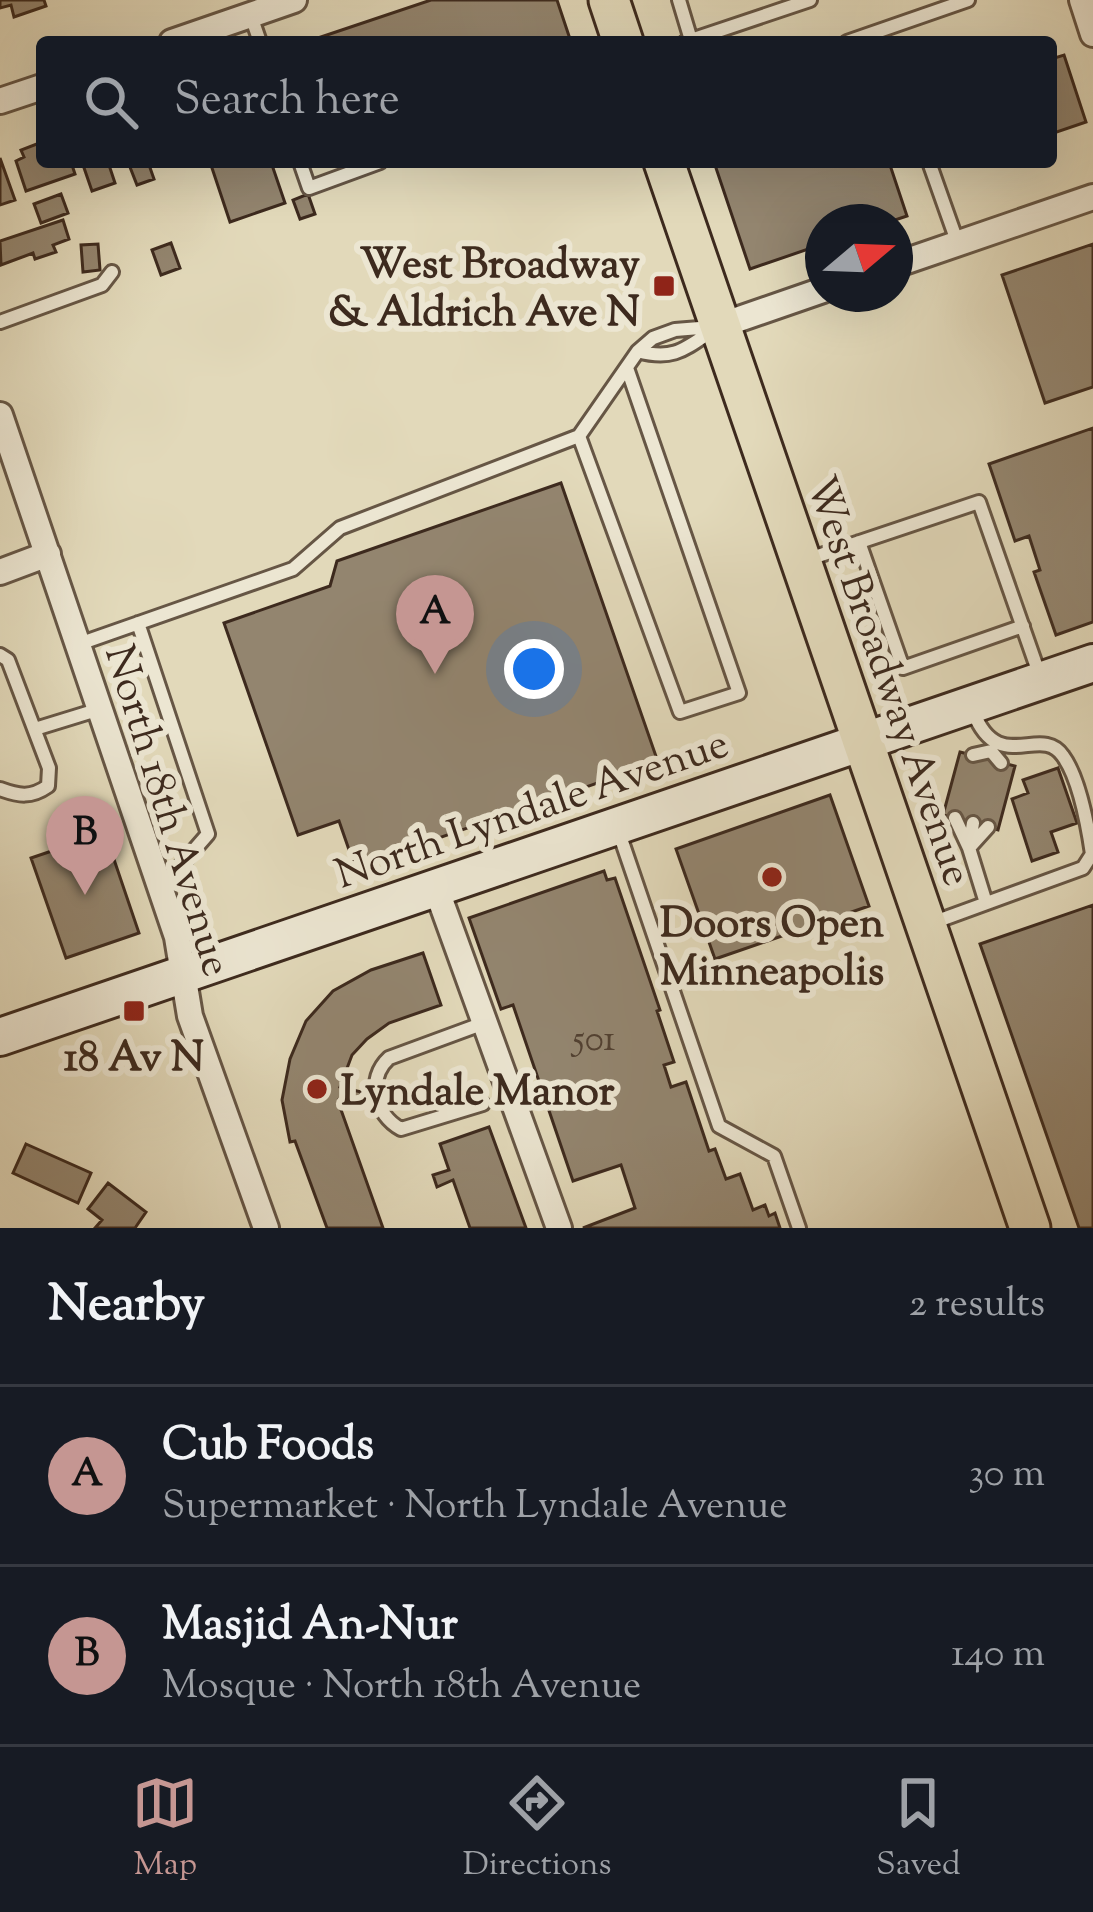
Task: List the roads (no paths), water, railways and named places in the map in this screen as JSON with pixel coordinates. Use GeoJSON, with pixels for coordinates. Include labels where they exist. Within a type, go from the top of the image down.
{"type":"FeatureCollection","features":[{"type":"Feature","properties":{"kind":"main road"},"geometry":{"type":"LineString","coordinates":[[609,0],[621,36]]}},
{"type":"Feature","properties":{"kind":"main road","name":"West Broadway Avenue"},"geometry":{"type":"LineString","coordinates":[[666,168],[1030,1228]]}},
{"type":"Feature","properties":{"kind":"street"},"geometry":{"type":"LineString","coordinates":[[189,36],[294,0]]}},
{"type":"Feature","properties":{"kind":"street"},"geometry":{"type":"LineString","coordinates":[[1082,0],[1093,34]]}},
{"type":"Feature","properties":{"kind":"street"},"geometry":{"type":"LineString","coordinates":[[0,101],[36,89]]}},
{"type":"Feature","properties":{"kind":"street"},"geometry":{"type":"LineString","coordinates":[[913,259],[1093,197]]}},
{"type":"Feature","properties":{"kind":"street"},"geometry":{"type":"LineString","coordinates":[[719,326],[805,296]]}},
{"type":"Feature","properties":{"kind":"street","name":"North 18th Avenue"},"geometry":{"type":"LineString","coordinates":[[0,415],[161,888],[185,975],[190,1016],[266,1228]]}},
{"type":"Feature","properties":{"kind":"street"},"geometry":{"type":"LineString","coordinates":[[0,572],[48,554]]}},
{"type":"Feature","properties":{"kind":"street","name":"North Lyndale Avenue"},"geometry":{"type":"LineString","coordinates":[[0,1037],[860,741],[1092,667]]}},
{"type":"Feature","properties":{"kind":"street"},"geometry":{"type":"LineString","coordinates":[[436,888],[559,1228]]}},
{"type":"Feature","properties":{"kind":"lane"},"geometry":{"type":"LineString","coordinates":[[679,0],[687,36]]}},
{"type":"Feature","properties":{"kind":"lane"},"geometry":{"type":"LineString","coordinates":[[703,36],[810,0]]}},
{"type":"Feature","properties":{"kind":"lane"},"geometry":{"type":"LineString","coordinates":[[884,36],[968,0]]}},
{"type":"Feature","properties":{"kind":"lane"},"geometry":{"type":"LineString","coordinates":[[250,15],[258,36]]}},
{"type":"Feature","properties":{"kind":"lane"},"geometry":{"type":"LineString","coordinates":[[302,168],[309,188],[364,168]]}},
{"type":"Feature","properties":{"kind":"lane"},"geometry":{"type":"LineString","coordinates":[[931,168],[958,244]]}},
{"type":"Feature","properties":{"kind":"lane"},"geometry":{"type":"LineString","coordinates":[[0,322],[102,284],[112,272]]}},
{"type":"Feature","properties":{"kind":"lane"},"geometry":{"type":"LineString","coordinates":[[78,644],[293,569],[340,528],[579,436],[638,351],[653,338],[675,330],[719,326]]}},
{"type":"Feature","properties":{"kind":"lane"},"geometry":{"type":"LineString","coordinates":[[638,351],[661,358],[719,326]]}},
{"type":"Feature","properties":{"kind":"lane"},"geometry":{"type":"LineString","coordinates":[[579,436],[680,712],[739,694],[627,368]]}},
{"type":"Feature","properties":{"kind":"lane"},"geometry":{"type":"LineString","coordinates":[[799,562],[979,502],[1042,681]]}},
{"type":"Feature","properties":{"kind":"lane"},"geometry":{"type":"LineString","coordinates":[[859,542],[903,668],[1023,626]]}},
{"type":"Feature","properties":{"kind":"lane"},"geometry":{"type":"LineString","coordinates":[[138,623],[208,834],[161,888]]}},
{"type":"Feature","properties":{"kind":"lane"},"geometry":{"type":"LineString","coordinates":[[0,656],[8,660],[49,768],[48,786],[37,794],[18,796],[0,789]]}},
{"type":"Feature","properties":{"kind":"lane"},"geometry":{"type":"LineString","coordinates":[[925,925],[1083,868],[1092,854],[1087,821],[1062,754],[1049,745],[1008,746],[989,754],[970,704]]}},
{"type":"Feature","properties":{"kind":"lane"},"geometry":{"type":"LineString","coordinates":[[34,729],[100,709]]}},
{"type":"Feature","properties":{"kind":"lane"},"geometry":{"type":"LineString","coordinates":[[956,818],[986,903]]}},
{"type":"Feature","properties":{"kind":"lane"},"geometry":{"type":"LineString","coordinates":[[968,848],[981,825]]}},
{"type":"Feature","properties":{"kind":"lane"},"geometry":{"type":"LineString","coordinates":[[616,826],[719,1126],[774,1156],[799,1228]]}},
{"type":"Feature","properties":{"kind":"lane"},"geometry":{"type":"LineString","coordinates":[[483,1104],[401,1129],[382,1113],[375,1090],[381,1065],[389,1058],[484,1023]]}},
{"type":"Feature","properties":{"kind":"place","name":"West Broadway & Aldrich Ave N"},"geometry":{"type":"Point","coordinates":[664,286]}},
{"type":"Feature","properties":{"kind":"place","name":"Cub Foods"},"geometry":{"type":"Point","coordinates":[435,674]}},
{"type":"Feature","properties":{"kind":"place","name":"Doors Open Minneapolis"},"geometry":{"type":"Point","coordinates":[772,877]}},
{"type":"Feature","properties":{"kind":"place","name":"Masjid An-Nur"},"geometry":{"type":"Point","coordinates":[85,895]}},
{"type":"Feature","properties":{"kind":"place","name":"18 Av N"},"geometry":{"type":"Point","coordinates":[134,1011]}},
{"type":"Feature","properties":{"kind":"place","name":"Lyndale Manor"},"geometry":{"type":"Point","coordinates":[317,1089]}}]}
